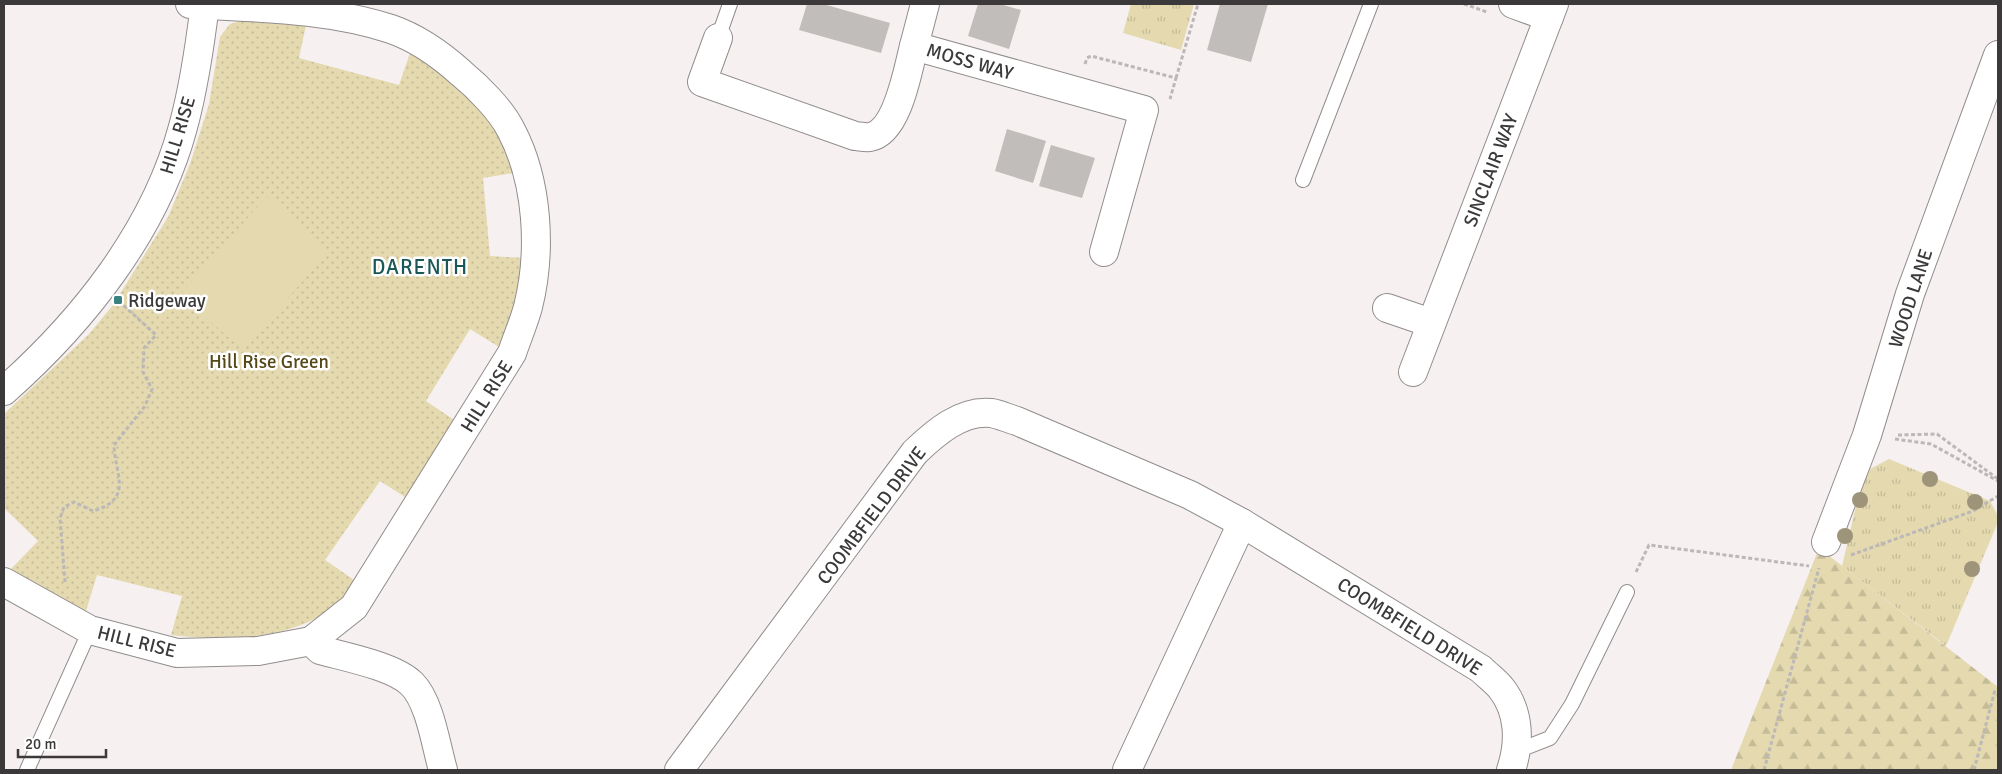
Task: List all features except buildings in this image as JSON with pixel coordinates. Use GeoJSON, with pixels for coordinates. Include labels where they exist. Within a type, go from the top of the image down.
{"type":"FeatureCollection","features":[{"type":"Feature","properties":{"kind":"street","name":"HILL RISE"},"geometry":{"type":"LineString","coordinates":[[4,391],[67,328],[103,286],[134,239],[161,187],[180,136],[199,54],[200,4],[340,15],[393,30],[439,53],[477,86],[510,129],[529,177],[534,217],[534,268],[528,306],[512,353],[354,607],[311,641],[258,651],[177,653],[90,630],[4,582]]}},
{"type":"Feature","properties":{"kind":"street","name":"SINCLAIR WAY"},"geometry":{"type":"LineString","coordinates":[[1413,372],[1552,10],[1513,4]]}},
{"type":"Feature","properties":{"kind":"street"},"geometry":{"type":"LineString","coordinates":[[914,46],[920,5]]}},
{"type":"Feature","properties":{"kind":"street","name":"MOSS WAY"},"geometry":{"type":"LineString","coordinates":[[718,38],[702,82],[854,136],[871,137],[884,130],[893,117],[914,46],[1144,110],[1104,252]]}},
{"type":"Feature","properties":{"kind":"street","name":"WOOD LANE"},"geometry":{"type":"LineString","coordinates":[[1830,558],[1910,294],[1998,55]]}},
{"type":"Feature","properties":{"kind":"street"},"geometry":{"type":"LineString","coordinates":[[1387,308],[1431,324]]}},
{"type":"Feature","properties":{"kind":"street","name":"COOMBFIELD DRIVE"},"geometry":{"type":"LineString","coordinates":[[679,770],[916,452],[938,431],[963,418],[990,413],[1017,421],[1190,495],[1242,523],[1481,669],[1501,688],[1516,718],[1514,761]]}},
{"type":"Feature","properties":{"kind":"street"},"geometry":{"type":"LineString","coordinates":[[1127,770],[1242,523]]}},
{"type":"Feature","properties":{"kind":"street"},"geometry":{"type":"LineString","coordinates":[[311,641],[320,650],[392,672],[412,684],[424,703],[443,770]]}},
{"type":"Feature","properties":{"kind":"lane"},"geometry":{"type":"LineString","coordinates":[[718,38],[730,4]]}},
{"type":"Feature","properties":{"kind":"lane"},"geometry":{"type":"LineString","coordinates":[[1303,180],[1371,4]]}},
{"type":"Feature","properties":{"kind":"lane"},"geometry":{"type":"LineString","coordinates":[[1514,761],[1550,738],[1572,704],[1627,592]]}},
{"type":"Feature","properties":{"kind":"lane"},"geometry":{"type":"LineString","coordinates":[[27,770],[90,630]]}},
{"type":"Feature","properties":{"kind":"path"},"geometry":{"type":"LineString","coordinates":[[1176,78],[1198,4]]}},
{"type":"Feature","properties":{"kind":"path"},"geometry":{"type":"LineString","coordinates":[[61,614],[66,602],[60,518],[64,507],[74,502],[93,511],[108,507],[118,495],[121,479],[115,465],[114,444],[145,406],[152,389],[143,372],[144,348],[156,335],[103,286]]}},
{"type":"Feature","properties":{"kind":"path"},"geometry":{"type":"LineString","coordinates":[[1867,435],[1937,434],[1998,480]]}},
{"type":"Feature","properties":{"kind":"path"},"geometry":{"type":"LineString","coordinates":[[1867,435],[1931,444],[1998,480]]}},
{"type":"Feature","properties":{"kind":"path"},"geometry":{"type":"LineString","coordinates":[[1627,592],[1649,546],[1830,558],[1973,512],[1998,496]]}},
{"type":"Feature","properties":{"kind":"path"},"geometry":{"type":"LineString","coordinates":[[1764,770],[1830,558]]}},
{"type":"Feature","properties":{"kind":"path"},"geometry":{"type":"LineString","coordinates":[[1974,770],[1994,690]]}},
{"type":"Feature","properties":{"kind":"green space"},"geometry":{"type":"Polygon","coordinates":[[[1131,4],[1194,4],[1181,50],[1123,33],[1131,4]]]}},
{"type":"Feature","properties":{"kind":"green space","name":"Hill Rise Green"},"geometry":{"type":"Polygon","coordinates":[[[245,20],[306,25],[299,58],[399,85],[411,50],[440,65],[505,136],[520,172],[483,178],[490,256],[525,258],[504,350],[470,329],[426,401],[457,422],[408,499],[380,481],[325,560],[357,582],[344,597],[322,615],[281,631],[259,635],[214,638],[171,635],[182,596],[97,575],[86,611],[40,591],[11,569],[38,541],[4,508],[4,414],[89,334],[113,305],[168,217],[190,164],[209,104],[220,37],[230,24],[245,20]]]}},
{"type":"Feature","properties":{"kind":"green space"},"geometry":{"type":"Polygon","coordinates":[[[267,196],[329,251],[243,350],[180,295],[267,196]]]}},
{"type":"Feature","properties":{"kind":"green space"},"geometry":{"type":"Polygon","coordinates":[[[1889,459],[1990,501],[1998,516],[1998,522],[1946,646],[1842,566],[1860,489],[1870,469],[1889,459]]]}},
{"type":"Feature","properties":{"kind":"green space"},"geometry":{"type":"Polygon","coordinates":[[[1819,548],[1998,687],[1998,770],[1731,770],[1819,548]]]}},
{"type":"Feature","properties":{"kind":"place","name":"Ridgeway"},"geometry":{"type":"Point","coordinates":[118,300]}},
{"type":"Feature","properties":{"kind":"district","name":"DARENTH"},"geometry":{"type":"Point","coordinates":[420,267]}}]}
